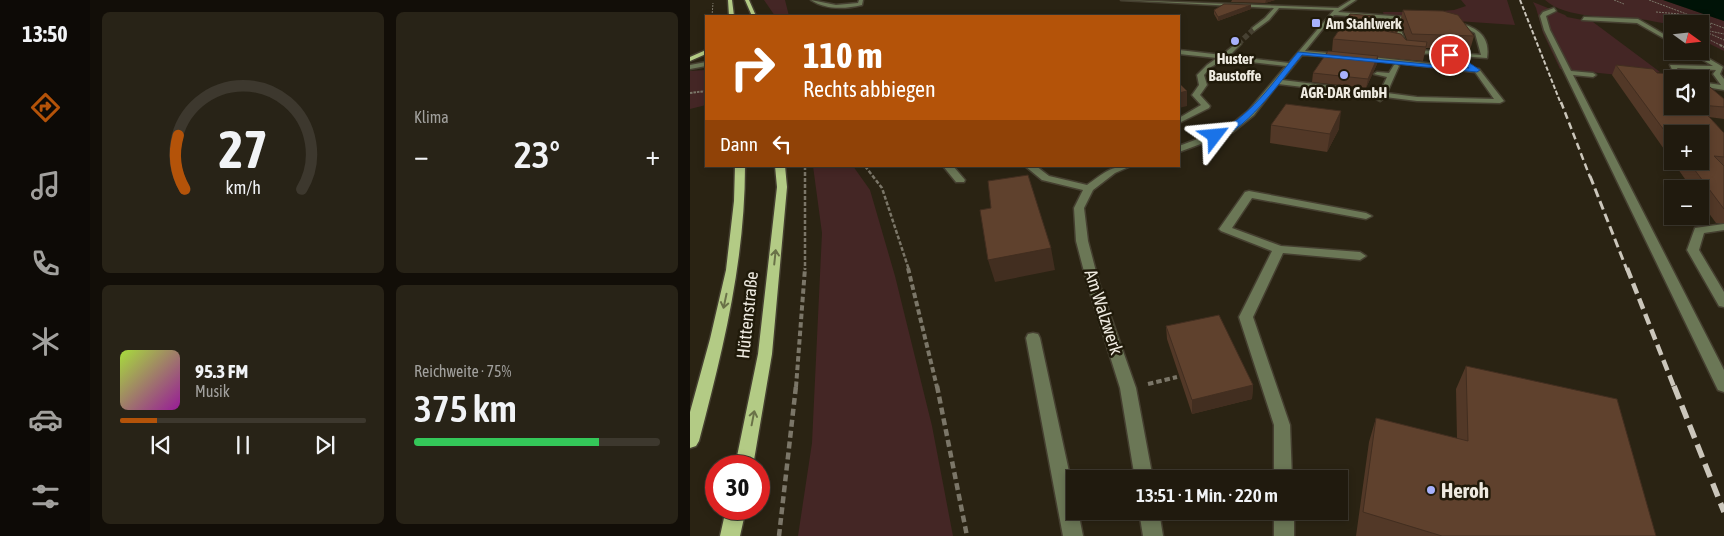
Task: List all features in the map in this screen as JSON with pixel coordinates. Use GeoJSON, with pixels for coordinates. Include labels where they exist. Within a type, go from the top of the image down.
{"type":"FeatureCollection","features":[{"type":"Feature","properties":{"kind":"main road"},"geometry":{"type":"LineString","coordinates":[[730,0],[732,15]]}},
{"type":"Feature","properties":{"kind":"main road"},"geometry":{"type":"LineString","coordinates":[[747,0],[754,15]]}},
{"type":"Feature","properties":{"kind":"main road"},"geometry":{"type":"LineString","coordinates":[[690,60],[705,52]]}},
{"type":"Feature","properties":{"kind":"main road","name":"Hüttenstraße"},"geometry":{"type":"LineString","coordinates":[[690,441],[712,364],[734,256],[741,186],[740,167]]}},
{"type":"Feature","properties":{"kind":"main road","name":"Hüttenstraße"},"geometry":{"type":"LineString","coordinates":[[746,455],[765,354],[782,187],[780,167]]}},
{"type":"Feature","properties":{"kind":"main road"},"geometry":{"type":"LineString","coordinates":[[730,536],[734,520]]}},
{"type":"Feature","properties":{"kind":"street"},"geometry":{"type":"LineString","coordinates":[[813,0],[824,5],[836,7],[860,4],[861,0]]}},
{"type":"Feature","properties":{"kind":"street"},"geometry":{"type":"LineString","coordinates":[[1123,0],[1278,6],[1428,20]]}},
{"type":"Feature","properties":{"kind":"street"},"geometry":{"type":"LineString","coordinates":[[1342,1],[1352,1]]}},
{"type":"Feature","properties":{"kind":"street"},"geometry":{"type":"LineString","coordinates":[[1180,149],[1230,130],[1251,113],[1335,11],[1352,1]]}},
{"type":"Feature","properties":{"kind":"street"},"geometry":{"type":"LineString","coordinates":[[1254,29],[1267,19],[1278,6]]}},
{"type":"Feature","properties":{"kind":"street"},"geometry":{"type":"LineString","coordinates":[[1554,10],[1544,13],[1543,16],[1547,30],[1724,386]]}},
{"type":"Feature","properties":{"kind":"street"},"geometry":{"type":"LineString","coordinates":[[1394,18],[1394,28],[1405,51],[1485,57],[1482,36],[1473,28],[1444,21]]}},
{"type":"Feature","properties":{"kind":"street"},"geometry":{"type":"LineString","coordinates":[[1584,19],[1638,22],[1664,37]]}},
{"type":"Feature","properties":{"kind":"street"},"geometry":{"type":"LineString","coordinates":[[1394,43],[1402,44]]}},
{"type":"Feature","properties":{"kind":"street"},"geometry":{"type":"LineString","coordinates":[[1180,120],[1206,106],[1196,95],[1203,85],[1200,75],[1238,44]]}},
{"type":"Feature","properties":{"kind":"street"},"geometry":{"type":"LineString","coordinates":[[1180,52],[1291,65]]}},
{"type":"Feature","properties":{"kind":"street"},"geometry":{"type":"LineString","coordinates":[[1300,53],[1345,57]]}},
{"type":"Feature","properties":{"kind":"street"},"geometry":{"type":"LineString","coordinates":[[1325,55],[1419,69],[1442,67]]}},
{"type":"Feature","properties":{"kind":"street"},"geometry":{"type":"LineString","coordinates":[[1276,82],[1307,84],[1418,99],[1500,101],[1477,70],[1466,63],[1462,56]]}},
{"type":"Feature","properties":{"kind":"street"},"geometry":{"type":"LineString","coordinates":[[690,60],[705,58]]}},
{"type":"Feature","properties":{"kind":"street"},"geometry":{"type":"LineString","coordinates":[[1354,58],[1477,70]]}},
{"type":"Feature","properties":{"kind":"street"},"geometry":{"type":"LineString","coordinates":[[1707,60],[1722,68]]}},
{"type":"Feature","properties":{"kind":"street"},"geometry":{"type":"LineString","coordinates":[[690,67],[705,64]]}},
{"type":"Feature","properties":{"kind":"street"},"geometry":{"type":"LineString","coordinates":[[1383,94],[1396,66]]}},
{"type":"Feature","properties":{"kind":"street"},"geometry":{"type":"LineString","coordinates":[[1674,70],[1672,66],[1722,68]]}},
{"type":"Feature","properties":{"kind":"street"},"geometry":{"type":"LineString","coordinates":[[1722,68],[1716,74],[1724,84]]}},
{"type":"Feature","properties":{"kind":"street"},"geometry":{"type":"LineString","coordinates":[[1569,73],[1592,75]]}},
{"type":"Feature","properties":{"kind":"street"},"geometry":{"type":"LineString","coordinates":[[1377,74],[1392,76]]}},
{"type":"Feature","properties":{"kind":"street"},"geometry":{"type":"LineString","coordinates":[[1291,84],[1304,88],[1383,94],[1447,92]]}},
{"type":"Feature","properties":{"kind":"street"},"geometry":{"type":"LineString","coordinates":[[1709,86],[1724,88]]}},
{"type":"Feature","properties":{"kind":"street"},"geometry":{"type":"LineString","coordinates":[[949,167],[960,180]]}},
{"type":"Feature","properties":{"kind":"street"},"geometry":{"type":"LineString","coordinates":[[1031,167],[1046,178],[1089,188],[1112,171],[1123,167]]}},
{"type":"Feature","properties":{"kind":"street","name":"Am Walzwerk"},"geometry":{"type":"LineString","coordinates":[[1089,188],[1079,208],[1082,242],[1093,283],[1128,388],[1142,470]]}},
{"type":"Feature","properties":{"kind":"street"},"geometry":{"type":"LineString","coordinates":[[1360,256],[1279,249],[1225,229],[1250,194],[1366,216]]}},
{"type":"Feature","properties":{"kind":"street"},"geometry":{"type":"LineString","coordinates":[[1724,227],[1699,230],[1693,250],[1724,303]]}},
{"type":"Feature","properties":{"kind":"street"},"geometry":{"type":"LineString","coordinates":[[1279,249],[1246,317],[1282,425],[1283,470]]}},
{"type":"Feature","properties":{"kind":"street"},"geometry":{"type":"LineString","coordinates":[[1033,338],[1073,536]]}},
{"type":"Feature","properties":{"kind":"street"},"geometry":{"type":"LineString","coordinates":[[1150,520],[1153,536]]}},
{"type":"Feature","properties":{"kind":"street"},"geometry":{"type":"LineString","coordinates":[[1284,520],[1284,536]]}},
{"type":"Feature","properties":{"kind":"path"},"geometry":{"type":"LineString","coordinates":[[712,15],[713,0]]}},
{"type":"Feature","properties":{"kind":"path"},"geometry":{"type":"LineString","coordinates":[[1649,0],[1689,15]]}},
{"type":"Feature","properties":{"kind":"path"},"geometry":{"type":"LineString","coordinates":[[1709,23],[1724,28]]}},
{"type":"Feature","properties":{"kind":"path"},"geometry":{"type":"LineString","coordinates":[[1709,31],[1724,34]]}},
{"type":"Feature","properties":{"kind":"path"},"geometry":{"type":"LineString","coordinates":[[1709,33],[1724,40]]}},
{"type":"Feature","properties":{"kind":"path"},"geometry":{"type":"LineString","coordinates":[[1709,40],[1724,48]]}},
{"type":"Feature","properties":{"kind":"path"},"geometry":{"type":"LineString","coordinates":[[690,93],[705,91]]}},
{"type":"Feature","properties":{"kind":"path"},"geometry":{"type":"LineString","coordinates":[[778,536],[806,292],[807,204],[805,167]]}},
{"type":"Feature","properties":{"kind":"path"},"geometry":{"type":"LineString","coordinates":[[866,167],[882,188],[910,274],[943,411],[966,536]]}},
{"type":"Feature","properties":{"kind":"path"},"geometry":{"type":"LineString","coordinates":[[1128,388],[1177,377]]}},
{"type":"Feature","properties":{"kind":"shaded area"},"geometry":{"type":"Polygon","coordinates":[[[764,0],[785,0],[789,15],[774,15],[764,0]]]}},
{"type":"Feature","properties":{"kind":"shaded area"},"geometry":{"type":"Polygon","coordinates":[[[1461,0],[1507,0],[1515,25],[1384,16],[1383,12],[1454,10],[1466,6],[1461,0]]]}},
{"type":"Feature","properties":{"kind":"shaded area"},"geometry":{"type":"Polygon","coordinates":[[[1545,0],[1663,0],[1707,15],[1664,15],[1664,23],[1642,19],[1576,14],[1554,6],[1545,0]]]}},
{"type":"Feature","properties":{"kind":"shaded area"},"geometry":{"type":"Polygon","coordinates":[[[1663,0],[1724,0],[1724,21],[1663,0]]]}},
{"type":"Feature","properties":{"kind":"shaded area"},"geometry":{"type":"Polygon","coordinates":[[[1533,2],[1567,17],[1593,22],[1660,72],[1638,77],[1560,69],[1543,33],[1533,2]]]}},
{"type":"Feature","properties":{"kind":"shaded area"},"geometry":{"type":"Polygon","coordinates":[[[1709,16],[1724,21],[1724,51],[1709,44],[1709,16]]]}},
{"type":"Feature","properties":{"kind":"shaded area"},"geometry":{"type":"Polygon","coordinates":[[[705,70],[705,105],[690,109],[690,71],[705,70]]]}},
{"type":"Feature","properties":{"kind":"shaded area"},"geometry":{"type":"Polygon","coordinates":[[[813,167],[854,167],[870,190],[895,276],[932,426],[953,536],[798,536],[812,443],[822,233],[813,167]]]}},
{"type":"Feature","properties":{"kind":"building"},"geometry":{"type":"Polygon","coordinates":[[[1224,4],[1251,5],[1218,17],[1214,10],[1224,4]]]}},
{"type":"Feature","properties":{"kind":"building"},"geometry":{"type":"Polygon","coordinates":[[[1403,10],[1443,11],[1458,15],[1474,36],[1412,34],[1403,10]]]}},
{"type":"Feature","properties":{"kind":"building"},"geometry":{"type":"Polygon","coordinates":[[[1350,14],[1375,16],[1373,18],[1378,21],[1396,19],[1399,27],[1373,23],[1369,28],[1401,34],[1406,40],[1427,42],[1426,47],[1333,39],[1350,14]]]}},
{"type":"Feature","properties":{"kind":"building"},"geometry":{"type":"Polygon","coordinates":[[[1328,51],[1378,56],[1368,79],[1313,73],[1328,51]]]}},
{"type":"Feature","properties":{"kind":"building"},"geometry":{"type":"Polygon","coordinates":[[[1616,65],[1653,69],[1657,73],[1664,74],[1664,115],[1707,115],[1724,133],[1724,157],[1714,156],[1724,166],[1724,209],[1709,189],[1709,180],[1702,180],[1695,170],[1709,170],[1709,125],[1664,125],[1664,130],[1616,65]]]}},
{"type":"Feature","properties":{"kind":"building"},"geometry":{"type":"Polygon","coordinates":[[[1180,84],[1187,91],[1180,93],[1180,84]]]}},
{"type":"Feature","properties":{"kind":"building"},"geometry":{"type":"Polygon","coordinates":[[[1709,86],[1724,99],[1724,107],[1709,106],[1709,86]]]}},
{"type":"Feature","properties":{"kind":"building"},"geometry":{"type":"Polygon","coordinates":[[[1286,104],[1341,111],[1330,134],[1271,125],[1286,104]]]}},
{"type":"Feature","properties":{"kind":"building"},"geometry":{"type":"Polygon","coordinates":[[[1028,175],[1051,248],[988,260],[980,210],[991,208],[988,181],[1028,175]]]}},
{"type":"Feature","properties":{"kind":"building"},"geometry":{"type":"Polygon","coordinates":[[[1219,315],[1253,385],[1192,400],[1166,326],[1219,315]]]}},
{"type":"Feature","properties":{"kind":"building"},"geometry":{"type":"Polygon","coordinates":[[[1466,366],[1617,399],[1656,536],[1442,536],[1363,512],[1376,418],[1468,441],[1466,366]]]}},
{"type":"Feature","properties":{"kind":"tunnel"},"geometry":{"type":"LineString","coordinates":[[1238,44],[1254,29]]}},
{"type":"Feature","properties":{"kind":"railway"},"geometry":{"type":"LineString","coordinates":[[1520,0],[1561,104]]}},
{"type":"Feature","properties":{"kind":"railway"},"geometry":{"type":"LineString","coordinates":[[1561,102],[1590,177]]}},
{"type":"Feature","properties":{"kind":"railway"},"geometry":{"type":"LineString","coordinates":[[1590,176],[1627,270]]}},
{"type":"Feature","properties":{"kind":"railway"},"geometry":{"type":"LineString","coordinates":[[1627,268],[1674,387]]}},
{"type":"Feature","properties":{"kind":"railway"},"geometry":{"type":"LineString","coordinates":[[1674,386],[1724,512]]}},
{"type":"Feature","properties":{"kind":"place","name":"Am Stahlwerk"},"geometry":{"type":"Point","coordinates":[1316,23]}},
{"type":"Feature","properties":{"kind":"place","name":"Huster Baustoffe"},"geometry":{"type":"Point","coordinates":[1235,41]}},
{"type":"Feature","properties":{"kind":"place","name":"AGR-DAR GmbH"},"geometry":{"type":"Point","coordinates":[1344,75]}},
{"type":"Feature","properties":{"kind":"place","name":"Heroh"},"geometry":{"type":"Point","coordinates":[1431,490]}},
{"type":"Feature","properties":{"kind":"route"},"geometry":{"type":"LineString","coordinates":[[1215,136],[1230,130],[1251,113],[1300,53],[1477,70],[1466,63],[1462,56],[1450,55]]}}]}
